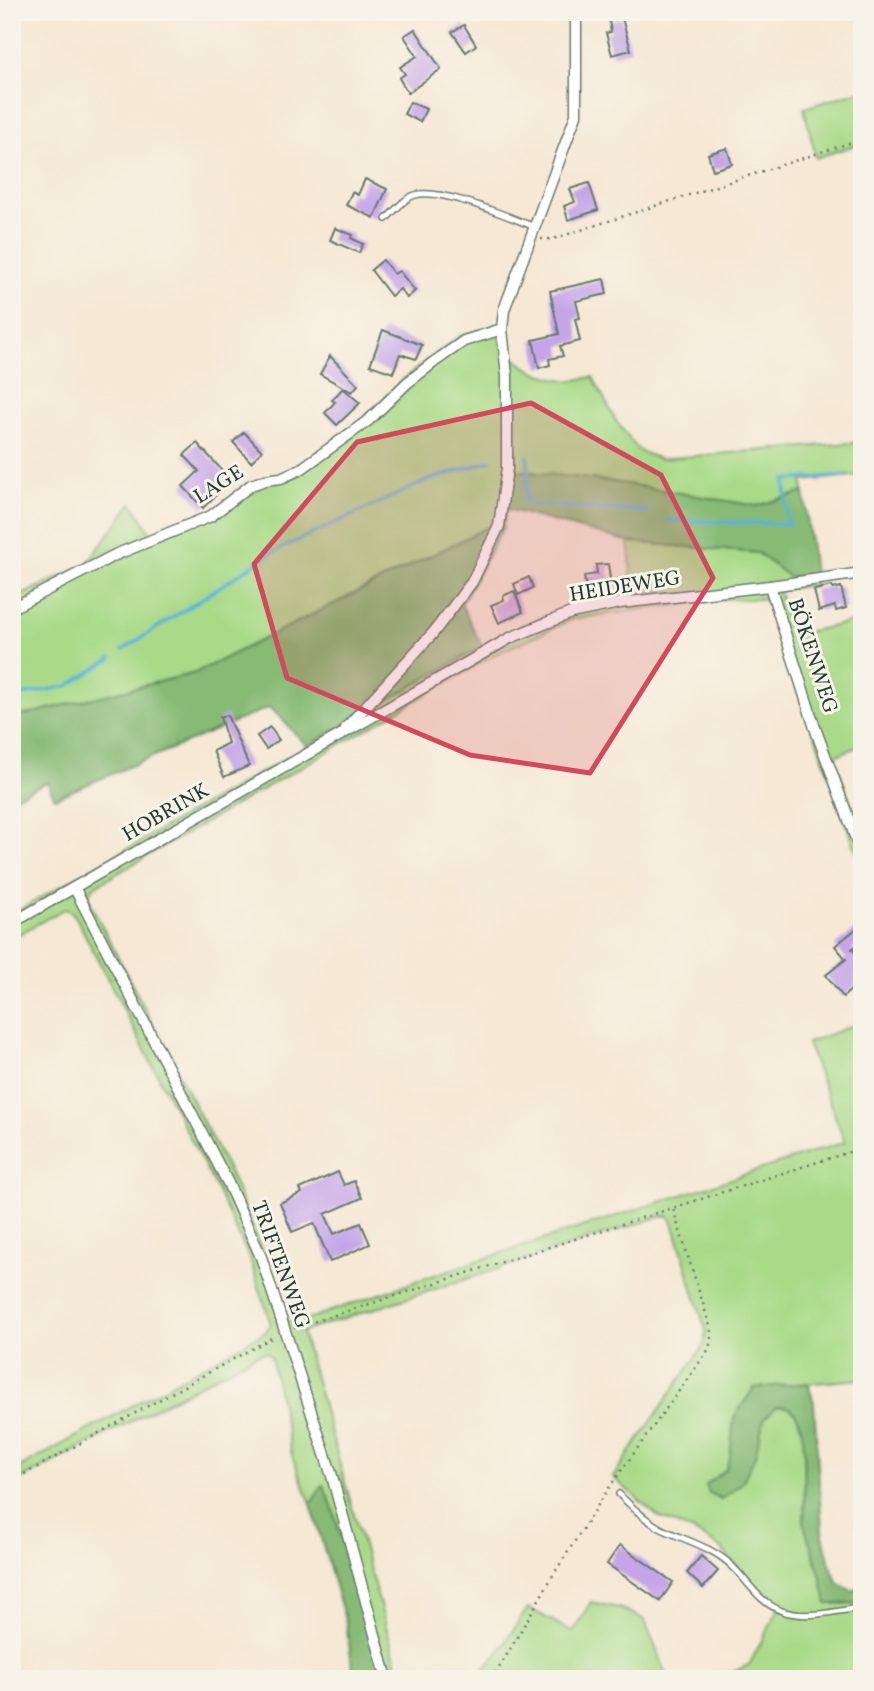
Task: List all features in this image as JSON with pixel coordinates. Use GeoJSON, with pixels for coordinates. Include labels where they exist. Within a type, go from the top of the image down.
{"type":"FeatureCollection","features":[{"type":"Feature","properties":{"kind":"street"},"geometry":{"type":"LineString","coordinates":[[339,735],[433,633],[472,583],[499,526],[507,468],[507,376],[502,329],[505,310],[576,115],[576,15]]}},
{"type":"Feature","properties":{"kind":"street","name":"LAGE"},"geometry":{"type":"LineString","coordinates":[[12,608],[115,555],[211,516],[251,485],[281,478],[301,468],[369,420],[407,383],[464,341],[502,329]]}},
{"type":"Feature","properties":{"kind":"street","name":"HEIDEWEG"},"geometry":{"type":"LineString","coordinates":[[339,735],[509,638],[571,612],[620,603],[862,573]]}},
{"type":"Feature","properties":{"kind":"street","name":"BÖKENWEG"},"geometry":{"type":"LineString","coordinates":[[770,586],[815,728],[862,855]]}},
{"type":"Feature","properties":{"kind":"street","name":"HOBRINK"},"geometry":{"type":"LineString","coordinates":[[12,923],[339,735]]}},
{"type":"Feature","properties":{"kind":"street","name":"TRIFTENWEG"},"geometry":{"type":"LineString","coordinates":[[75,889],[228,1183],[261,1257],[332,1476],[387,1679]]}},
{"type":"Feature","properties":{"kind":"lane"},"geometry":{"type":"LineString","coordinates":[[576,15],[607,12]]}},
{"type":"Feature","properties":{"kind":"lane"},"geometry":{"type":"LineString","coordinates":[[386,219],[412,195],[427,192],[535,227]]}},
{"type":"Feature","properties":{"kind":"lane"},"geometry":{"type":"LineString","coordinates":[[619,1494],[637,1512],[658,1527],[717,1554],[732,1566],[767,1604],[784,1612],[812,1615],[862,1608]]}},
{"type":"Feature","properties":{"kind":"path"},"geometry":{"type":"LineString","coordinates":[[530,240],[553,239],[862,139]]}},
{"type":"Feature","properties":{"kind":"path"},"geometry":{"type":"LineString","coordinates":[[12,1481],[284,1331],[862,1148]]}},
{"type":"Feature","properties":{"kind":"path"},"geometry":{"type":"LineString","coordinates":[[491,1679],[611,1485],[707,1352],[711,1342],[711,1329],[673,1206]]}},
{"type":"Feature","properties":{"kind":"highlighted area"},"geometry":{"type":"Polygon","coordinates":[[[531,403],[661,475],[713,578],[590,773],[470,755],[287,678],[254,564],[357,442],[531,403]]]}},
{"type":"Feature","properties":{"kind":"green space"},"geometry":{"type":"Polygon","coordinates":[[[862,90],[862,143],[816,158],[804,108],[862,90]]]}},
{"type":"Feature","properties":{"kind":"green space"},"geometry":{"type":"Polygon","coordinates":[[[498,326],[505,347],[512,356],[531,370],[565,380],[593,377],[616,421],[639,451],[659,459],[862,442],[862,475],[803,481],[804,492],[757,506],[614,482],[513,470],[503,528],[488,527],[195,673],[12,718],[12,600],[87,564],[132,503],[153,536],[209,513],[299,466],[362,421],[402,380],[460,336],[498,326]]]}},
{"type":"Feature","properties":{"kind":"green space"},"geometry":{"type":"Polygon","coordinates":[[[513,470],[614,482],[757,506],[804,492],[814,574],[789,577],[758,553],[629,542],[507,509],[513,470]]]}},
{"type":"Feature","properties":{"kind":"green space"},"geometry":{"type":"Polygon","coordinates":[[[488,527],[503,528],[461,604],[482,646],[307,746],[270,707],[55,798],[47,782],[12,798],[12,718],[195,673],[488,527]]]}},
{"type":"Feature","properties":{"kind":"green space"},"geometry":{"type":"Polygon","coordinates":[[[629,542],[758,553],[789,577],[814,574],[815,585],[778,590],[792,635],[862,620],[862,745],[834,756],[862,834],[862,867],[769,607],[764,599],[721,599],[573,619],[496,654],[92,888],[89,896],[91,905],[233,1180],[287,1320],[294,1324],[437,1274],[845,1142],[807,1043],[862,1022],[862,1379],[754,1388],[726,1469],[709,1493],[721,1499],[742,1482],[764,1419],[776,1407],[787,1407],[795,1413],[804,1442],[805,1526],[827,1604],[862,1603],[862,1679],[717,1679],[749,1665],[780,1606],[753,1585],[721,1548],[694,1532],[657,1516],[613,1477],[704,1345],[706,1331],[673,1223],[669,1216],[662,1216],[302,1332],[401,1679],[383,1679],[331,1503],[323,1486],[311,1504],[292,1456],[271,1357],[266,1352],[12,1484],[12,1472],[265,1332],[271,1324],[250,1259],[217,1190],[77,919],[71,911],[64,909],[12,938],[12,914],[519,626],[572,608],[632,597],[629,542]]]}},
{"type":"Feature","properties":{"kind":"green space"},"geometry":{"type":"Polygon","coordinates":[[[808,1383],[814,1403],[822,1531],[830,1565],[838,1583],[852,1591],[862,1587],[862,1603],[827,1604],[806,1533],[804,1442],[795,1413],[787,1407],[776,1407],[764,1419],[755,1456],[742,1483],[721,1499],[709,1493],[706,1485],[726,1469],[730,1457],[734,1417],[754,1388],[808,1383]]]}},
{"type":"Feature","properties":{"kind":"green space"},"geometry":{"type":"Polygon","coordinates":[[[323,1485],[331,1503],[383,1679],[354,1679],[346,1623],[311,1504],[323,1485]]]}},
{"type":"Feature","properties":{"kind":"green space"},"geometry":{"type":"Polygon","coordinates":[[[591,1602],[619,1608],[644,1619],[667,1675],[659,1679],[505,1679],[501,1672],[496,1679],[475,1679],[498,1653],[528,1608],[573,1632],[591,1602]]]}},
{"type":"Feature","properties":{"kind":"building"},"geometry":{"type":"Polygon","coordinates":[[[622,18],[631,50],[612,55],[606,33],[611,32],[609,21],[622,18]]]}},
{"type":"Feature","properties":{"kind":"building"},"geometry":{"type":"Polygon","coordinates":[[[464,25],[476,45],[466,52],[452,32],[464,25]]]}},
{"type":"Feature","properties":{"kind":"building"},"geometry":{"type":"Polygon","coordinates":[[[415,29],[441,69],[408,93],[399,78],[405,74],[400,67],[417,56],[404,36],[415,29]]]}},
{"type":"Feature","properties":{"kind":"building"},"geometry":{"type":"Polygon","coordinates":[[[410,102],[426,109],[420,122],[404,114],[410,102]]]}},
{"type":"Feature","properties":{"kind":"building"},"geometry":{"type":"Polygon","coordinates":[[[727,148],[732,164],[713,170],[708,154],[727,148]]]}},
{"type":"Feature","properties":{"kind":"building"},"geometry":{"type":"Polygon","coordinates":[[[365,179],[387,189],[374,218],[346,205],[352,192],[358,195],[365,179]]]}},
{"type":"Feature","properties":{"kind":"building"},"geometry":{"type":"Polygon","coordinates":[[[589,183],[598,210],[568,220],[564,206],[575,202],[570,189],[589,183]]]}},
{"type":"Feature","properties":{"kind":"building"},"geometry":{"type":"Polygon","coordinates":[[[335,228],[353,235],[351,238],[363,244],[359,253],[330,240],[335,228]]]}},
{"type":"Feature","properties":{"kind":"building"},"geometry":{"type":"Polygon","coordinates":[[[383,260],[394,274],[399,271],[415,291],[407,298],[400,289],[391,296],[371,270],[383,260]]]}},
{"type":"Feature","properties":{"kind":"building"},"geometry":{"type":"Polygon","coordinates":[[[604,279],[607,294],[576,301],[580,318],[575,319],[580,341],[560,346],[563,356],[549,359],[550,365],[539,368],[533,340],[559,334],[550,291],[604,279]]]}},
{"type":"Feature","properties":{"kind":"building"},"geometry":{"type":"Polygon","coordinates":[[[383,330],[422,345],[416,359],[400,354],[393,373],[370,365],[383,330]]]}},
{"type":"Feature","properties":{"kind":"building"},"geometry":{"type":"Polygon","coordinates":[[[330,356],[358,385],[352,392],[320,374],[330,356]]]}},
{"type":"Feature","properties":{"kind":"building"},"geometry":{"type":"Polygon","coordinates":[[[343,388],[360,403],[337,425],[325,413],[343,388]]]}},
{"type":"Feature","properties":{"kind":"building"},"geometry":{"type":"Polygon","coordinates":[[[244,432],[262,451],[251,462],[233,442],[244,432]]]}},
{"type":"Feature","properties":{"kind":"building"},"geometry":{"type":"Polygon","coordinates":[[[197,443],[231,480],[203,508],[183,486],[199,471],[184,455],[197,443]]]}},
{"type":"Feature","properties":{"kind":"building"},"geometry":{"type":"Polygon","coordinates":[[[608,564],[611,586],[586,589],[584,576],[597,574],[596,565],[608,564]]]}},
{"type":"Feature","properties":{"kind":"building"},"geometry":{"type":"Polygon","coordinates":[[[529,577],[533,588],[518,595],[514,584],[529,577]]]}},
{"type":"Feature","properties":{"kind":"building"},"geometry":{"type":"Polygon","coordinates":[[[832,586],[833,589],[841,587],[846,608],[836,611],[835,606],[819,611],[814,590],[832,586]]]}},
{"type":"Feature","properties":{"kind":"building"},"geometry":{"type":"Polygon","coordinates":[[[514,591],[523,612],[499,623],[491,605],[504,600],[503,596],[514,591]]]}},
{"type":"Feature","properties":{"kind":"building"},"geometry":{"type":"Polygon","coordinates":[[[227,715],[249,766],[224,777],[213,751],[228,743],[220,717],[227,715]]]}},
{"type":"Feature","properties":{"kind":"building"},"geometry":{"type":"Polygon","coordinates":[[[270,727],[279,740],[266,749],[257,736],[270,727]]]}},
{"type":"Feature","properties":{"kind":"building"},"geometry":{"type":"Polygon","coordinates":[[[862,924],[862,941],[852,949],[862,961],[862,980],[843,997],[826,975],[846,959],[835,946],[862,924]]]}},
{"type":"Feature","properties":{"kind":"building"},"geometry":{"type":"Polygon","coordinates":[[[338,1172],[344,1185],[354,1181],[362,1198],[325,1214],[334,1234],[361,1223],[370,1244],[330,1262],[314,1223],[292,1232],[280,1203],[302,1193],[300,1189],[338,1172]]]}},
{"type":"Feature","properties":{"kind":"building"},"geometry":{"type":"Polygon","coordinates":[[[620,1545],[673,1582],[660,1601],[607,1564],[620,1545]]]}},
{"type":"Feature","properties":{"kind":"building"},"geometry":{"type":"Polygon","coordinates":[[[701,1556],[718,1571],[703,1588],[687,1573],[701,1556]]]}},
{"type":"Feature","properties":{"kind":"waterway"},"geometry":{"type":"LineString","coordinates":[[528,456],[526,502],[533,505],[647,511]]}},
{"type":"Feature","properties":{"kind":"waterway"},"geometry":{"type":"LineString","coordinates":[[123,650],[273,552],[426,481],[490,461]]}},
{"type":"Feature","properties":{"kind":"waterway"},"geometry":{"type":"LineString","coordinates":[[668,520],[788,524],[785,480],[848,475]]}},
{"type":"Feature","properties":{"kind":"waterway"},"geometry":{"type":"LineString","coordinates":[[12,697],[68,686],[112,658]]}}]}
